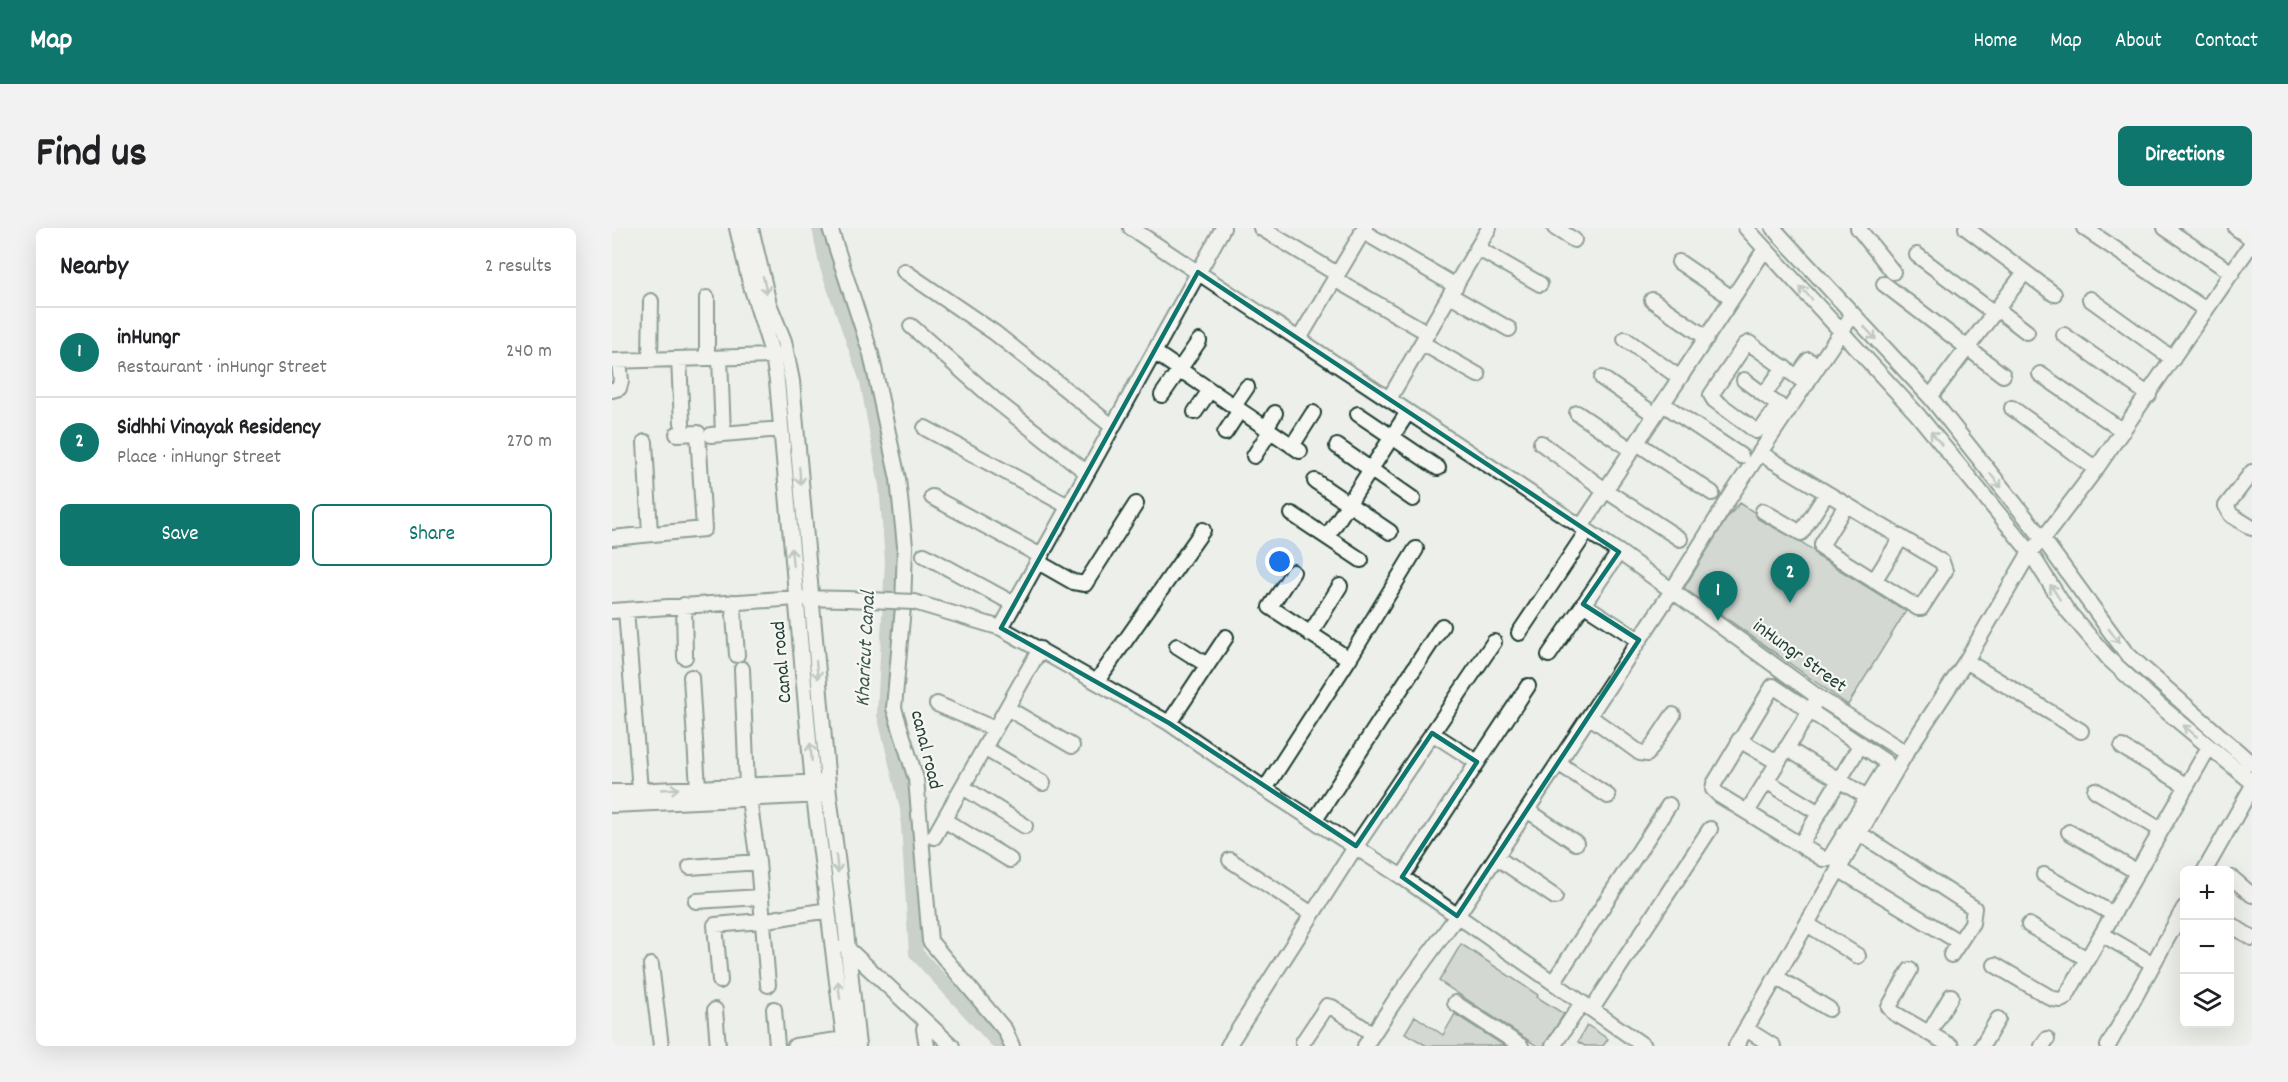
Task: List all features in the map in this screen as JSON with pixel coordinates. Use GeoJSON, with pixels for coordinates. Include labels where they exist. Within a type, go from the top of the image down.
{"type":"FeatureCollection","features":[{"type":"Feature","properties":{"kind":"street","name":"Canal road"},"geometry":{"type":"LineString","coordinates":[[737,228],[750,283],[773,356],[803,598],[821,789],[828,910],[845,1043]]}},
{"type":"Feature","properties":{"kind":"street"},"geometry":{"type":"LineString","coordinates":[[752,228],[770,304],[784,341],[792,381],[803,598]]}},
{"type":"Feature","properties":{"kind":"street","name":"canal road"},"geometry":{"type":"LineString","coordinates":[[830,228],[871,354],[898,479],[905,556],[894,708],[916,779],[930,941],[1005,1030],[1012,1046]]}},
{"type":"Feature","properties":{"kind":"street","name":"inHungr Street"},"geometry":{"type":"LineString","coordinates":[[1131,228],[1619,552],[1818,697],[1906,753]]}},
{"type":"Feature","properties":{"kind":"street"},"geometry":{"type":"LineString","coordinates":[[1001,628],[1223,228]]}},
{"type":"Feature","properties":{"kind":"street"},"geometry":{"type":"LineString","coordinates":[[1261,228],[1478,375]]}},
{"type":"Feature","properties":{"kind":"street"},"geometry":{"type":"LineString","coordinates":[[1389,399],[1487,232],[1472,228]]}},
{"type":"Feature","properties":{"kind":"street"},"geometry":{"type":"LineString","coordinates":[[1555,228],[1574,240]]}},
{"type":"Feature","properties":{"kind":"street"},"geometry":{"type":"LineString","coordinates":[[1746,228],[1917,414],[2030,552],[2066,609],[2109,659],[2252,782]]}},
{"type":"Feature","properties":{"kind":"street"},"geometry":{"type":"LineString","coordinates":[[1773,228],[1930,397],[2043,539],[2126,653],[2252,764]]}},
{"type":"Feature","properties":{"kind":"street"},"geometry":{"type":"LineString","coordinates":[[1858,228],[1893,272]]}},
{"type":"Feature","properties":{"kind":"street"},"geometry":{"type":"LineString","coordinates":[[1966,228],[2054,294]]}},
{"type":"Feature","properties":{"kind":"street"},"geometry":{"type":"LineString","coordinates":[[2084,228],[2206,310]]}},
{"type":"Feature","properties":{"kind":"street"},"geometry":{"type":"LineString","coordinates":[[2165,228],[2232,273]]}},
{"type":"Feature","properties":{"kind":"street"},"geometry":{"type":"LineString","coordinates":[[1736,1046],[1906,753],[1966,661],[2030,552],[2043,539],[2149,395],[2252,241],[2236,228]]}},
{"type":"Feature","properties":{"kind":"street"},"geometry":{"type":"LineString","coordinates":[[1299,339],[1364,230],[1509,329]]}},
{"type":"Feature","properties":{"kind":"street"},"geometry":{"type":"LineString","coordinates":[[1477,248],[1540,284]]}},
{"type":"Feature","properties":{"kind":"street"},"geometry":{"type":"LineString","coordinates":[[1519,633],[1584,529],[1605,490],[1765,249]]}},
{"type":"Feature","properties":{"kind":"street"},"geometry":{"type":"LineString","coordinates":[[1917,255],[2027,332]]}},
{"type":"Feature","properties":{"kind":"street"},"geometry":{"type":"LineString","coordinates":[[1679,262],[1732,298]]}},
{"type":"Feature","properties":{"kind":"street"},"geometry":{"type":"LineString","coordinates":[[904,272],[995,333],[1113,427]]}},
{"type":"Feature","properties":{"kind":"street"},"geometry":{"type":"LineString","coordinates":[[1930,397],[2025,272]]}},
{"type":"Feature","properties":{"kind":"street"},"geometry":{"type":"LineString","coordinates":[[1884,284],[2003,375]]}},
{"type":"Feature","properties":{"kind":"street"},"geometry":{"type":"LineString","coordinates":[[707,298],[717,434],[781,429]]}},
{"type":"Feature","properties":{"kind":"street"},"geometry":{"type":"LineString","coordinates":[[2090,299],[2173,359]]}},
{"type":"Feature","properties":{"kind":"street"},"geometry":{"type":"LineString","coordinates":[[1652,300],[1707,338]]}},
{"type":"Feature","properties":{"kind":"street"},"geometry":{"type":"LineString","coordinates":[[650,360],[651,301]]}},
{"type":"Feature","properties":{"kind":"street"},"geometry":{"type":"LineString","coordinates":[[1303,1042],[1327,1006],[1332,1007],[1369,1040],[1457,916],[1639,640],[1760,453],[1802,380],[1853,314]]}},
{"type":"Feature","properties":{"kind":"street"},"geometry":{"type":"LineString","coordinates":[[911,326],[995,400],[1086,472]]}},
{"type":"Feature","properties":{"kind":"street"},"geometry":{"type":"LineString","coordinates":[[2064,335],[2149,395]]}},
{"type":"Feature","properties":{"kind":"street"},"geometry":{"type":"LineString","coordinates":[[1625,339],[1680,378]]}},
{"type":"Feature","properties":{"kind":"street"},"geometry":{"type":"LineString","coordinates":[[1162,395],[1199,341]]}},
{"type":"Feature","properties":{"kind":"street"},"geometry":{"type":"LineString","coordinates":[[1784,408],[1756,431],[1714,400],[1711,395],[1747,343],[1802,380]]}},
{"type":"Feature","properties":{"kind":"street"},"geometry":{"type":"LineString","coordinates":[[1154,352],[1296,449],[1313,413]]}},
{"type":"Feature","properties":{"kind":"street"},"geometry":{"type":"LineString","coordinates":[[612,390],[619,388],[621,381],[616,361],[773,356]]}},
{"type":"Feature","properties":{"kind":"street"},"geometry":{"type":"LineString","coordinates":[[612,538],[705,530],[698,433],[679,429],[680,359]]}},
{"type":"Feature","properties":{"kind":"street"},"geometry":{"type":"LineString","coordinates":[[1802,380],[1809,360]]}},
{"type":"Feature","properties":{"kind":"street"},"geometry":{"type":"LineString","coordinates":[[1764,395],[1784,367]]}},
{"type":"Feature","properties":{"kind":"street"},"geometry":{"type":"LineString","coordinates":[[2040,374],[2123,431]]}},
{"type":"Feature","properties":{"kind":"street"},"geometry":{"type":"LineString","coordinates":[[1602,378],[1741,456]]}},
{"type":"Feature","properties":{"kind":"street"},"geometry":{"type":"LineString","coordinates":[[1744,381],[1784,408]]}},
{"type":"Feature","properties":{"kind":"street"},"geometry":{"type":"LineString","coordinates":[[1225,433],[1247,387]]}},
{"type":"Feature","properties":{"kind":"street"},"geometry":{"type":"LineString","coordinates":[[1195,412],[1210,390]]}},
{"type":"Feature","properties":{"kind":"street"},"geometry":{"type":"LineString","coordinates":[[2012,408],[2096,469]]}},
{"type":"Feature","properties":{"kind":"street"},"geometry":{"type":"LineString","coordinates":[[1254,456],[1275,412]]}},
{"type":"Feature","properties":{"kind":"street"},"geometry":{"type":"LineString","coordinates":[[1327,537],[1408,412]]}},
{"type":"Feature","properties":{"kind":"street"},"geometry":{"type":"LineString","coordinates":[[1577,413],[1712,493]]}},
{"type":"Feature","properties":{"kind":"street"},"geometry":{"type":"LineString","coordinates":[[1358,414],[1438,468]]}},
{"type":"Feature","properties":{"kind":"street"},"geometry":{"type":"LineString","coordinates":[[925,428],[1068,506]]}},
{"type":"Feature","properties":{"kind":"street"},"geometry":{"type":"LineString","coordinates":[[645,442],[650,534]]}},
{"type":"Feature","properties":{"kind":"street"},"geometry":{"type":"LineString","coordinates":[[1541,443],[1605,490],[1680,539]]}},
{"type":"Feature","properties":{"kind":"street"},"geometry":{"type":"LineString","coordinates":[[1337,446],[1413,499]]}},
{"type":"Feature","properties":{"kind":"street"},"geometry":{"type":"LineString","coordinates":[[1760,453],[1846,504],[1901,538],[1942,562],[1945,571],[1921,608],[1874,581],[1821,546],[1846,504]]}},
{"type":"Feature","properties":{"kind":"street"},"geometry":{"type":"LineString","coordinates":[[2252,472],[2226,506],[2231,515],[2252,528]]}},
{"type":"Feature","properties":{"kind":"street"},"geometry":{"type":"LineString","coordinates":[[1315,481],[1390,531]]}},
{"type":"Feature","properties":{"kind":"street"},"geometry":{"type":"LineString","coordinates":[[1763,511],[1801,533],[1827,493]]}},
{"type":"Feature","properties":{"kind":"street"},"geometry":{"type":"LineString","coordinates":[[932,497],[1039,559],[1073,582],[1085,584],[1136,504]]}},
{"type":"Feature","properties":{"kind":"street"},"geometry":{"type":"LineString","coordinates":[[1292,514],[1361,560]]}},
{"type":"Feature","properties":{"kind":"street"},"geometry":{"type":"LineString","coordinates":[[1097,681],[1203,530]]}},
{"type":"Feature","properties":{"kind":"street"},"geometry":{"type":"LineString","coordinates":[[1874,581],[1901,538]]}},
{"type":"Feature","properties":{"kind":"street"},"geometry":{"type":"LineString","coordinates":[[1265,789],[1349,659],[1416,549]]}},
{"type":"Feature","properties":{"kind":"street"},"geometry":{"type":"LineString","coordinates":[[1549,655],[1619,552]]}},
{"type":"Feature","properties":{"kind":"street"},"geometry":{"type":"LineString","coordinates":[[924,555],[1014,604]]}},
{"type":"Feature","properties":{"kind":"street"},"geometry":{"type":"LineString","coordinates":[[1293,572],[1270,607],[1349,659]]}},
{"type":"Feature","properties":{"kind":"street"},"geometry":{"type":"LineString","coordinates":[[1310,634],[1340,586]]}},
{"type":"Feature","properties":{"kind":"street"},"geometry":{"type":"LineString","coordinates":[[612,611],[803,598],[847,599],[914,602],[1001,628],[1169,723],[1265,789],[1402,877],[1644,1046]]}},
{"type":"Feature","properties":{"kind":"street"},"geometry":{"type":"LineString","coordinates":[[733,602],[737,655]]}},
{"type":"Feature","properties":{"kind":"street"},"geometry":{"type":"LineString","coordinates":[[1583,604],[1639,640]]}},
{"type":"Feature","properties":{"kind":"street"},"geometry":{"type":"LineString","coordinates":[[684,605],[685,657]]}},
{"type":"Feature","properties":{"kind":"street"},"geometry":{"type":"LineString","coordinates":[[626,610],[639,791]]}},
{"type":"Feature","properties":{"kind":"street"},"geometry":{"type":"LineString","coordinates":[[1315,820],[1442,626]]}},
{"type":"Feature","properties":{"kind":"street"},"geometry":{"type":"LineString","coordinates":[[1169,723],[1226,637]]}},
{"type":"Feature","properties":{"kind":"street"},"geometry":{"type":"LineString","coordinates":[[1228,1046],[1356,846],[1494,642]]}},
{"type":"Feature","properties":{"kind":"street"},"geometry":{"type":"LineString","coordinates":[[1177,646],[1207,665]]}},
{"type":"Feature","properties":{"kind":"street"},"geometry":{"type":"LineString","coordinates":[[934,837],[1040,649]]}},
{"type":"Feature","properties":{"kind":"street"},"geometry":{"type":"LineString","coordinates":[[1966,661],[2081,731]]}},
{"type":"Feature","properties":{"kind":"street"},"geometry":{"type":"LineString","coordinates":[[742,669],[748,792],[758,862],[768,985]]}},
{"type":"Feature","properties":{"kind":"street"},"geometry":{"type":"LineString","coordinates":[[691,676],[698,788]]}},
{"type":"Feature","properties":{"kind":"street"},"geometry":{"type":"LineString","coordinates":[[1402,877],[1528,686]]}},
{"type":"Feature","properties":{"kind":"street"},"geometry":{"type":"LineString","coordinates":[[1773,686],[1886,762],[1884,770],[1829,859],[1823,859],[1719,795],[1713,789],[1740,740],[1773,686]]}},
{"type":"Feature","properties":{"kind":"street"},"geometry":{"type":"LineString","coordinates":[[1747,812],[1818,697]]}},
{"type":"Feature","properties":{"kind":"street"},"geometry":{"type":"LineString","coordinates":[[937,704],[995,729]]}},
{"type":"Feature","properties":{"kind":"street"},"geometry":{"type":"LineString","coordinates":[[1007,708],[1072,746]]}},
{"type":"Feature","properties":{"kind":"street"},"geometry":{"type":"LineString","coordinates":[[1589,716],[1640,753],[1647,754],[1674,715]]}},
{"type":"Feature","properties":{"kind":"street"},"geometry":{"type":"LineString","coordinates":[[1432,733],[1477,762]]}},
{"type":"Feature","properties":{"kind":"street"},"geometry":{"type":"LineString","coordinates":[[1740,740],[1777,762]]}},
{"type":"Feature","properties":{"kind":"street"},"geometry":{"type":"LineString","coordinates":[[1800,845],[1861,744]]}},
{"type":"Feature","properties":{"kind":"street"},"geometry":{"type":"LineString","coordinates":[[2122,747],[2187,786]]}},
{"type":"Feature","properties":{"kind":"street"},"geometry":{"type":"LineString","coordinates":[[1995,965],[2053,999],[2061,1000],[2102,934],[2209,747]]}},
{"type":"Feature","properties":{"kind":"street"},"geometry":{"type":"LineString","coordinates":[[984,748],[1043,783]]}},
{"type":"Feature","properties":{"kind":"street"},"geometry":{"type":"LineString","coordinates":[[1786,748],[1868,797]]}},
{"type":"Feature","properties":{"kind":"street"},"geometry":{"type":"LineString","coordinates":[[1558,763],[1608,796]]}},
{"type":"Feature","properties":{"kind":"street"},"geometry":{"type":"LineString","coordinates":[[1766,781],[1819,813]]}},
{"type":"Feature","properties":{"kind":"street"},"geometry":{"type":"LineString","coordinates":[[963,787],[1025,826]]}},
{"type":"Feature","properties":{"kind":"street"},"geometry":{"type":"LineString","coordinates":[[2207,866],[2252,787]]}},
{"type":"Feature","properties":{"kind":"street"},"geometry":{"type":"LineString","coordinates":[[612,792],[698,788],[748,792]]}},
{"type":"Feature","properties":{"kind":"street"},"geometry":{"type":"LineString","coordinates":[[612,805],[748,792],[821,789],[848,949],[858,1046]]}},
{"type":"Feature","properties":{"kind":"street"},"geometry":{"type":"LineString","coordinates":[[2094,790],[2161,830]]}},
{"type":"Feature","properties":{"kind":"street"},"geometry":{"type":"LineString","coordinates":[[1554,981],[1669,805]]}},
{"type":"Feature","properties":{"kind":"street"},"geometry":{"type":"LineString","coordinates":[[1527,810],[1576,843]]}},
{"type":"Feature","properties":{"kind":"street"},"geometry":{"type":"LineString","coordinates":[[944,820],[1010,860]]}},
{"type":"Feature","properties":{"kind":"street"},"geometry":{"type":"LineString","coordinates":[[1553,1046],[1587,1006],[1710,829]]}},
{"type":"Feature","properties":{"kind":"street"},"geometry":{"type":"LineString","coordinates":[[2069,832],[2137,872]]}},
{"type":"Feature","properties":{"kind":"street"},"geometry":{"type":"LineString","coordinates":[[1859,833],[1974,908],[1973,922],[1951,955]]}},
{"type":"Feature","properties":{"kind":"street"},"geometry":{"type":"LineString","coordinates":[[1496,857],[1555,897]]}},
{"type":"Feature","properties":{"kind":"street"},"geometry":{"type":"LineString","coordinates":[[1230,861],[1312,914]]}},
{"type":"Feature","properties":{"kind":"street"},"geometry":{"type":"LineString","coordinates":[[690,867],[758,862]]}},
{"type":"Feature","properties":{"kind":"street"},"geometry":{"type":"LineString","coordinates":[[1838,869],[1959,942]]}},
{"type":"Feature","properties":{"kind":"street"},"geometry":{"type":"LineString","coordinates":[[2044,875],[2113,914]]}},
{"type":"Feature","properties":{"kind":"street"},"geometry":{"type":"LineString","coordinates":[[2234,880],[2252,895]]}},
{"type":"Feature","properties":{"kind":"street"},"geometry":{"type":"LineString","coordinates":[[696,901],[760,897]]}},
{"type":"Feature","properties":{"kind":"street"},"geometry":{"type":"LineString","coordinates":[[720,981],[714,925],[761,921],[828,910]]}},
{"type":"Feature","properties":{"kind":"street"},"geometry":{"type":"LineString","coordinates":[[2108,1046],[2180,915]]}},
{"type":"Feature","properties":{"kind":"street"},"geometry":{"type":"LineString","coordinates":[[1807,924],[1858,956]]}},
{"type":"Feature","properties":{"kind":"street"},"geometry":{"type":"LineString","coordinates":[[2029,925],[2087,959]]}},
{"type":"Feature","properties":{"kind":"street"},"geometry":{"type":"LineString","coordinates":[[2234,927],[2252,938]]}},
{"type":"Feature","properties":{"kind":"street"},"geometry":{"type":"LineString","coordinates":[[2102,934],[2154,964]]}},
{"type":"Feature","properties":{"kind":"street"},"geometry":{"type":"LineString","coordinates":[[833,935],[952,1046]]}},
{"type":"Feature","properties":{"kind":"street"},"geometry":{"type":"LineString","coordinates":[[651,965],[661,1046]]}},
{"type":"Feature","properties":{"kind":"street"},"geometry":{"type":"LineString","coordinates":[[1910,970],[1889,1007],[1894,1013],[1951,1046]]}},
{"type":"Feature","properties":{"kind":"street"},"geometry":{"type":"LineString","coordinates":[[1776,977],[1829,1009]]}},
{"type":"Feature","properties":{"kind":"street"},"geometry":{"type":"LineString","coordinates":[[1929,1033],[1951,996]]}},
{"type":"Feature","properties":{"kind":"street"},"geometry":{"type":"LineString","coordinates":[[1455,1003],[1521,1046]]}},
{"type":"Feature","properties":{"kind":"street"},"geometry":{"type":"LineString","coordinates":[[774,1009],[777,1046]]}},
{"type":"Feature","properties":{"kind":"street"},"geometry":{"type":"LineString","coordinates":[[715,1010],[718,1046]]}},
{"type":"Feature","properties":{"kind":"street"},"geometry":{"type":"LineString","coordinates":[[1982,1046],[1998,1019]]}},
{"type":"Feature","properties":{"kind":"street"},"geometry":{"type":"LineString","coordinates":[[924,1029],[927,1046]]}},
{"type":"Feature","properties":{"kind":"street"},"geometry":{"type":"LineString","coordinates":[[1746,1029],[1773,1046]]}},
{"type":"Feature","properties":{"kind":"street"},"geometry":{"type":"LineString","coordinates":[[795,1046],[845,1043]]}},
{"type":"Feature","properties":{"kind":"highlighted area"},"geometry":{"type":"Polygon","coordinates":[[[1198,272],[1619,552],[1583,604],[1639,640],[1457,916],[1402,877],[1477,762],[1432,733],[1356,846],[1169,723],[1001,628],[1198,272]]]}},
{"type":"Feature","properties":{"kind":"building"},"geometry":{"type":"Polygon","coordinates":[[[1740,503],[1754,512],[1758,519],[1801,542],[1813,550],[1817,556],[1906,611],[1848,705],[1684,588],[1727,518],[1740,503]]]}},
{"type":"Feature","properties":{"kind":"building"},"geometry":{"type":"Polygon","coordinates":[[[1461,944],[1564,1014],[1544,1046],[1537,1046],[1439,981],[1461,944]]]}},
{"type":"Feature","properties":{"kind":"building"},"geometry":{"type":"Polygon","coordinates":[[[1455,1014],[1505,1046],[1427,1046],[1405,1033],[1415,1016],[1443,1035],[1455,1014]]]}},
{"type":"Feature","properties":{"kind":"building"},"geometry":{"type":"Polygon","coordinates":[[[1587,1025],[1608,1039],[1603,1046],[1585,1046],[1578,1042],[1587,1025]]]}},
{"type":"Feature","properties":{"kind":"waterway","name":"Kharicut Canal"},"geometry":{"type":"LineString","coordinates":[[819,228],[827,267],[867,381],[886,485],[892,561],[884,714],[907,808],[916,953],[1001,1046]]}},
{"type":"Feature","properties":{"kind":"place","name":"Sidhhi Vinayak Residency"},"geometry":{"type":"Point","coordinates":[1790,603]}},
{"type":"Feature","properties":{"kind":"place","name":"inHungr"},"geometry":{"type":"Point","coordinates":[1718,621]}}]}
